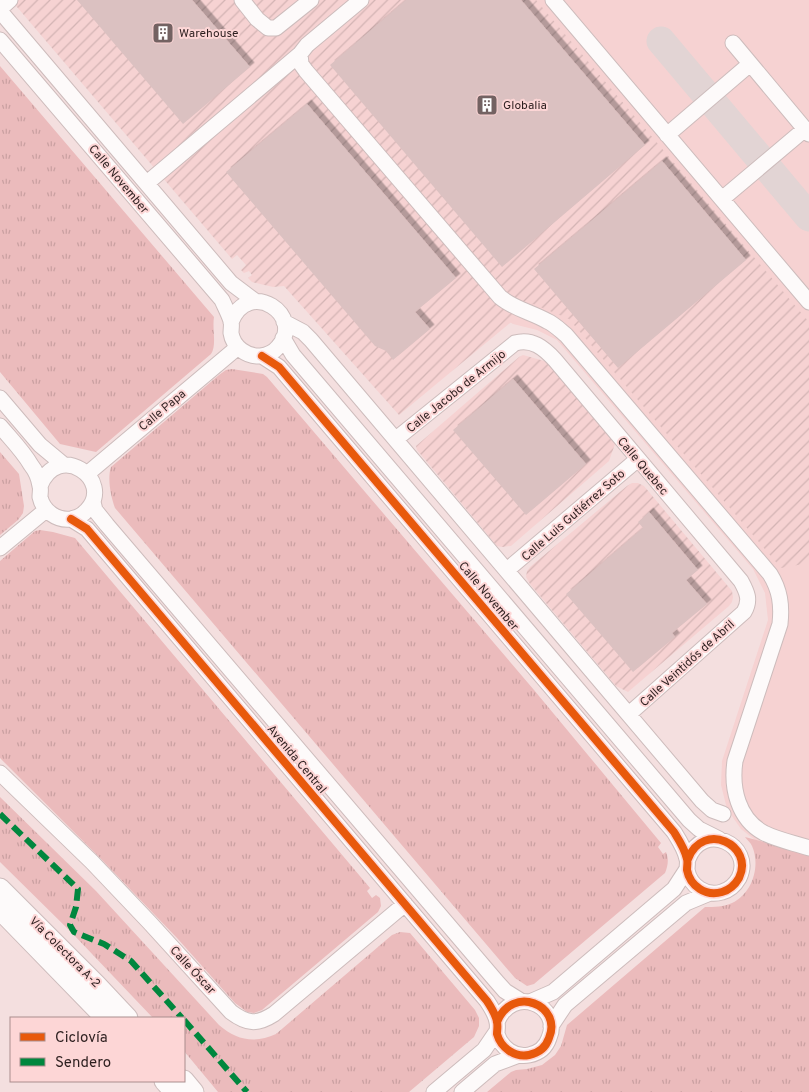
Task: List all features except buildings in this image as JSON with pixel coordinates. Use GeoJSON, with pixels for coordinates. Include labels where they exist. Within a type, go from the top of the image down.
{"type":"FeatureCollection","features":[{"type":"Feature","properties":{"kind":"main road","name":"Vía Colectora A-2"},"geometry":{"type":"LineString","coordinates":[[0,888],[98,984],[127,1017]]}},
{"type":"Feature","properties":{"kind":"main road","name":"Vía Colectora A-2"},"geometry":{"type":"LineString","coordinates":[[0,910],[104,1017]]}},
{"type":"Feature","properties":{"kind":"main road"},"geometry":{"type":"LineString","coordinates":[[185,1081],[194,1092]]}},
{"type":"Feature","properties":{"kind":"main road"},"geometry":{"type":"LineString","coordinates":[[165,1082],[174,1092]]}},
{"type":"Feature","properties":{"kind":"street"},"geometry":{"type":"LineString","coordinates":[[0,10],[10,0]]}},
{"type":"Feature","properties":{"kind":"street"},"geometry":{"type":"LineString","coordinates":[[242,0],[257,19],[268,28],[276,28],[311,0]]}},
{"type":"Feature","properties":{"kind":"street","name":"Calle November"},"geometry":{"type":"LineString","coordinates":[[147,183],[361,0]]}},
{"type":"Feature","properties":{"kind":"street"},"geometry":{"type":"LineString","coordinates":[[553,0],[809,302]]}},
{"type":"Feature","properties":{"kind":"street","name":"Calle November"},"geometry":{"type":"LineString","coordinates":[[0,10],[236,288],[255,302]]}},
{"type":"Feature","properties":{"kind":"street","name":"Calle November"},"geometry":{"type":"LineString","coordinates":[[0,40],[217,295],[227,310],[231,322]]}},
{"type":"Feature","properties":{"kind":"street"},"geometry":{"type":"LineString","coordinates":[[722,199],[807,131],[733,43]]}},
{"type":"Feature","properties":{"kind":"street"},"geometry":{"type":"LineString","coordinates":[[300,54],[301,64],[306,71],[500,297],[508,304],[546,320],[566,335],[750,550],[774,581],[781,602],[780,624],[735,761],[734,784],[739,805],[756,827],[764,832],[809,848]]}},
{"type":"Feature","properties":{"kind":"street"},"geometry":{"type":"LineString","coordinates":[[667,134],[750,64]]}},
{"type":"Feature","properties":{"kind":"street"},"geometry":{"type":"LineString","coordinates":[[255,302],[270,304],[281,315],[284,322],[283,338],[275,350],[262,356],[253,356],[245,353],[233,340],[231,331],[231,322],[238,310],[249,303],[255,302]]}},
{"type":"Feature","properties":{"kind":"street"},"geometry":{"type":"LineString","coordinates":[[284,322],[303,332],[311,340],[702,801],[712,810],[723,814]]}},
{"type":"Feature","properties":{"kind":"street","name":"Calle November"},"geometry":{"type":"LineString","coordinates":[[283,338],[293,355],[689,820],[699,829],[720,839]]}},
{"type":"Feature","properties":{"kind":"street","name":"Calle Quebec"},"geometry":{"type":"LineString","coordinates":[[515,343],[530,342],[546,350],[741,581],[748,598],[748,606],[744,612]]}},
{"type":"Feature","properties":{"kind":"street","name":"Calle Jacobo de Armijo"},"geometry":{"type":"LineString","coordinates":[[396,440],[515,343]]}},
{"type":"Feature","properties":{"kind":"street","name":"Calle Papa"},"geometry":{"type":"LineString","coordinates":[[87,474],[238,347]]}},
{"type":"Feature","properties":{"kind":"street","name":"Calle November"},"geometry":{"type":"LineString","coordinates":[[262,356],[279,367],[674,832],[687,864]]}},
{"type":"Feature","properties":{"kind":"street"},"geometry":{"type":"LineString","coordinates":[[0,398],[40,445],[64,465]]}},
{"type":"Feature","properties":{"kind":"street"},"geometry":{"type":"LineString","coordinates":[[0,426],[31,464],[40,486],[42,502],[46,510],[53,516],[71,519],[84,514],[93,502],[94,487],[87,474],[73,465],[64,465],[52,470],[47,474],[40,486]]}},
{"type":"Feature","properties":{"kind":"street","name":"Calle Luis Gutiérrez Soto"},"geometry":{"type":"LineString","coordinates":[[508,570],[638,459]]}},
{"type":"Feature","properties":{"kind":"street","name":"Avenida Central"},"geometry":{"type":"LineString","coordinates":[[93,502],[95,510],[103,521],[497,982],[505,991],[526,1001]]}},
{"type":"Feature","properties":{"kind":"street"},"geometry":{"type":"LineString","coordinates":[[0,548],[46,510]]}},
{"type":"Feature","properties":{"kind":"street","name":"Avenida Central"},"geometry":{"type":"LineString","coordinates":[[71,519],[87,529],[487,1001],[497,1026]]}},
{"type":"Feature","properties":{"kind":"street","name":"Calle Veintidós de Abril"},"geometry":{"type":"LineString","coordinates":[[629,714],[744,612]]}},
{"type":"Feature","properties":{"kind":"street","name":"Calle Óscar"},"geometry":{"type":"LineString","coordinates":[[0,773],[92,862],[231,1012],[247,1021],[257,1022],[274,1014],[405,904]]}},
{"type":"Feature","properties":{"kind":"street"},"geometry":{"type":"LineString","coordinates":[[434,1092],[484,1050],[504,1010],[508,1006],[553,992],[674,889],[694,847],[700,842],[713,838],[729,843],[736,849],[742,867],[740,876],[728,890],[710,893],[701,890],[694,884],[687,864]]}},
{"type":"Feature","properties":{"kind":"street"},"geometry":{"type":"LineString","coordinates":[[551,1026],[564,1005],[686,902],[710,893]]}},
{"type":"Feature","properties":{"kind":"street"},"geometry":{"type":"LineString","coordinates":[[462,1092],[495,1064],[519,1055],[535,1053],[542,1049],[550,1035],[551,1026],[549,1018],[545,1010],[538,1005],[526,1001]]}},
{"type":"Feature","properties":{"kind":"street"},"geometry":{"type":"LineString","coordinates":[[497,1026],[499,1040],[504,1047],[519,1055]]}},
{"type":"Feature","properties":{"kind":"shaded area"},"geometry":{"type":"Polygon","coordinates":[[[11,0],[536,0],[809,322],[809,563],[781,568],[569,319],[533,304],[399,415],[284,286],[273,287],[252,282],[248,278],[252,275],[249,271],[244,273],[241,270],[246,265],[237,255],[232,259],[11,0]]]}},
{"type":"Feature","properties":{"kind":"shaded area"},"geometry":{"type":"Polygon","coordinates":[[[338,0],[809,0],[809,855],[755,840],[741,829],[727,809],[721,785],[722,761],[768,620],[765,593],[753,569],[557,340],[537,330],[513,324],[500,316],[338,0]]]}},
{"type":"Feature","properties":{"kind":"shaded area"},"geometry":{"type":"Polygon","coordinates":[[[523,355],[548,362],[613,437],[615,444],[609,461],[511,546],[502,547],[497,546],[417,450],[416,446],[523,355]]]}},
{"type":"Feature","properties":{"kind":"shaded area"},"geometry":{"type":"Polygon","coordinates":[[[632,483],[644,486],[732,591],[733,597],[729,606],[628,692],[616,686],[526,577],[530,567],[632,483]]]}},
{"type":"Feature","properties":{"kind":"green space"},"geometry":{"type":"Polygon","coordinates":[[[0,66],[214,317],[214,346],[211,354],[96,452],[60,444],[0,372],[0,66]]]}},
{"type":"Feature","properties":{"kind":"green space"},"geometry":{"type":"Polygon","coordinates":[[[232,369],[263,374],[267,377],[534,690],[661,843],[658,847],[663,854],[666,852],[668,862],[665,873],[534,984],[527,986],[515,978],[115,508],[109,482],[111,467],[219,375],[226,370],[232,369]]]}},
{"type":"Feature","properties":{"kind":"green space"},"geometry":{"type":"Polygon","coordinates":[[[0,452],[19,474],[24,506],[23,513],[18,520],[0,535],[0,452]]]}},
{"type":"Feature","properties":{"kind":"green space"},"geometry":{"type":"Polygon","coordinates":[[[40,530],[75,538],[370,888],[367,891],[372,898],[376,895],[380,898],[381,906],[378,912],[262,1010],[254,1013],[247,1012],[235,1003],[177,938],[0,758],[0,561],[35,531],[40,530]]]}},
{"type":"Feature","properties":{"kind":"green space"},"geometry":{"type":"Polygon","coordinates":[[[0,797],[96,891],[219,1025],[239,1037],[253,1040],[276,1034],[392,935],[400,932],[410,933],[475,1010],[479,1018],[479,1026],[474,1037],[409,1092],[218,1092],[185,1052],[185,1017],[152,1017],[73,934],[0,862],[0,797]]]}},
{"type":"Feature","properties":{"kind":"green space"},"geometry":{"type":"Polygon","coordinates":[[[745,837],[809,855],[809,1092],[487,1092],[511,1072],[542,1065],[555,1055],[561,1046],[567,1025],[705,907],[729,904],[739,899],[753,879],[755,870],[755,854],[751,844],[745,837]]]}},
{"type":"Feature","properties":{"kind":"taxiway"},"geometry":{"type":"LineString","coordinates":[[661,41],[809,217]]}},
{"type":"Feature","properties":{"kind":"marked path"},"geometry":{"type":"LineString","coordinates":[[0,814],[78,889],[76,907],[70,925],[74,932],[104,944],[131,961],[181,1017]]}},
{"type":"Feature","properties":{"kind":"marked path"},"geometry":{"type":"LineString","coordinates":[[185,1021],[247,1092]]}},
{"type":"Feature","properties":{"kind":"cycle path"},"geometry":{"type":"LineString","coordinates":[[262,356],[279,367],[674,832],[685,852],[687,870],[691,881],[700,889],[710,893],[725,891],[737,881],[742,866],[740,856],[734,847],[725,841],[715,839],[705,841],[695,847],[688,859]]}},
{"type":"Feature","properties":{"kind":"cycle path"},"geometry":{"type":"LineString","coordinates":[[71,519],[87,529],[487,1001],[496,1019],[497,1034],[505,1048],[519,1055],[529,1055],[542,1049],[549,1038],[551,1026],[549,1016],[543,1008],[534,1003],[513,1004],[504,1010],[497,1022]]}},
{"type":"Feature","properties":{"kind":"place","name":"Warehouse"},"geometry":{"type":"Point","coordinates":[163,33]}},
{"type":"Feature","properties":{"kind":"place","name":"Globalia"},"geometry":{"type":"Point","coordinates":[487,105]}}]}
